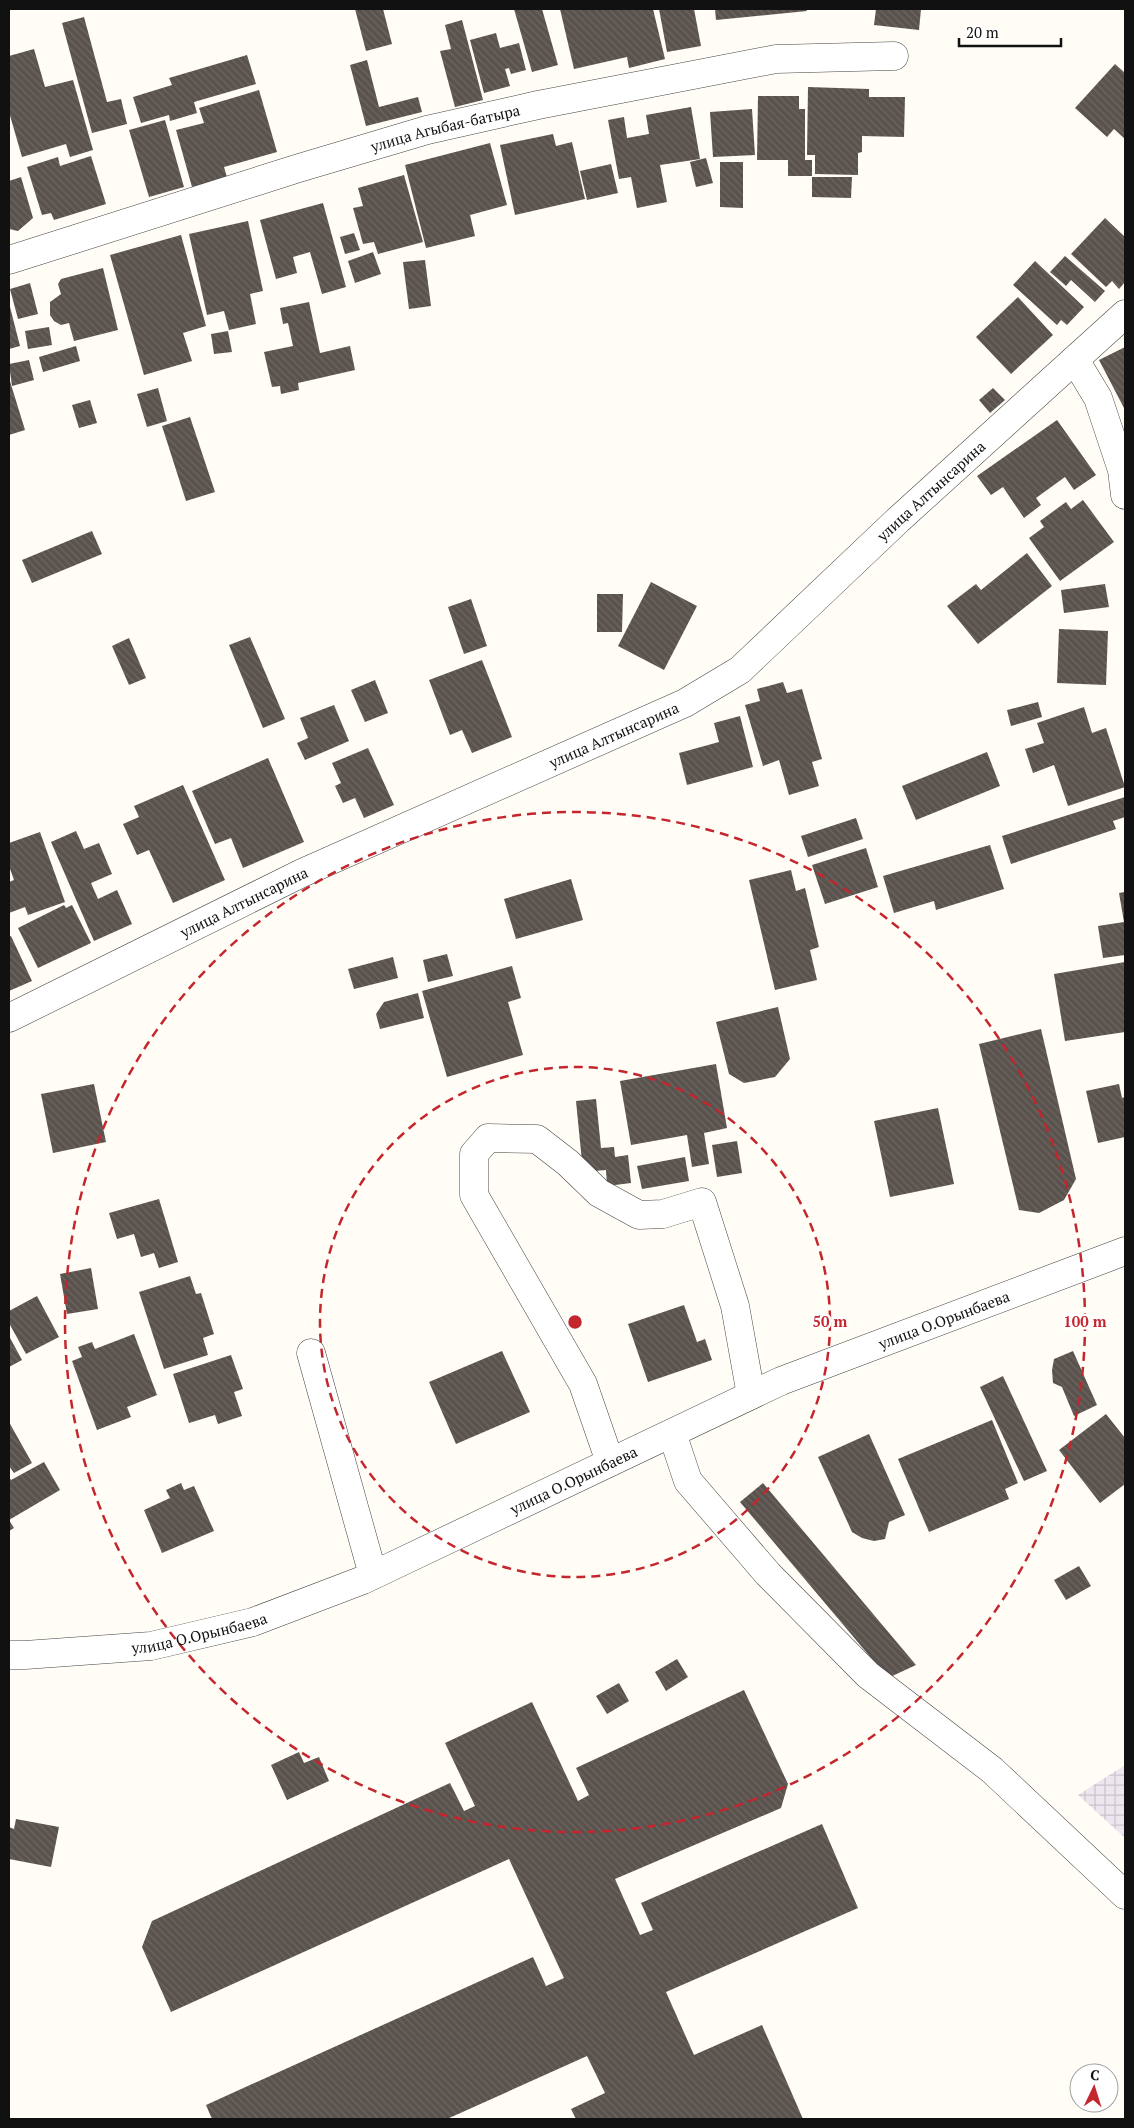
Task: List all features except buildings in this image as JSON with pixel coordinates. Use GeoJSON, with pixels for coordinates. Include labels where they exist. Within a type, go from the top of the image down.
{"type":"FeatureCollection","features":[{"type":"Feature","properties":{"kind":"street","name":"улица Агыбая-батыра"},"geometry":{"type":"LineString","coordinates":[[9,260],[299,168],[428,130],[538,105],[776,59],[894,56]]}},
{"type":"Feature","properties":{"kind":"street","name":"улица Алтынсарина"},"geometry":{"type":"LineString","coordinates":[[9,1018],[302,873],[685,703],[740,670],[898,520],[1125,314]]}},
{"type":"Feature","properties":{"kind":"street"},"geometry":{"type":"LineString","coordinates":[[1075,360],[1098,398],[1122,470],[1125,495]]}},
{"type":"Feature","properties":{"kind":"street"},"geometry":{"type":"LineString","coordinates":[[610,1462],[583,1384],[474,1195],[474,1154],[488,1138],[537,1139],[568,1163],[599,1193],[639,1215],[663,1214],[702,1202],[735,1306],[751,1395]]}},
{"type":"Feature","properties":{"kind":"street","name":"улица О.Орынбаева"},"geometry":{"type":"LineString","coordinates":[[9,1654],[25,1655],[150,1646],[253,1622],[373,1574],[781,1381],[1125,1251]]}},
{"type":"Feature","properties":{"kind":"street"},"geometry":{"type":"LineString","coordinates":[[311,1353],[373,1574]]}},
{"type":"Feature","properties":{"kind":"street"},"geometry":{"type":"LineString","coordinates":[[672,1433],[688,1481],[768,1574],[868,1674],[992,1770],[1125,1896]]}},
{"type":"Feature","properties":{"kind":"shaded area"},"geometry":{"type":"Polygon","coordinates":[[[1125,1765],[1125,1838],[1078,1795],[1125,1765]]]}}]}
